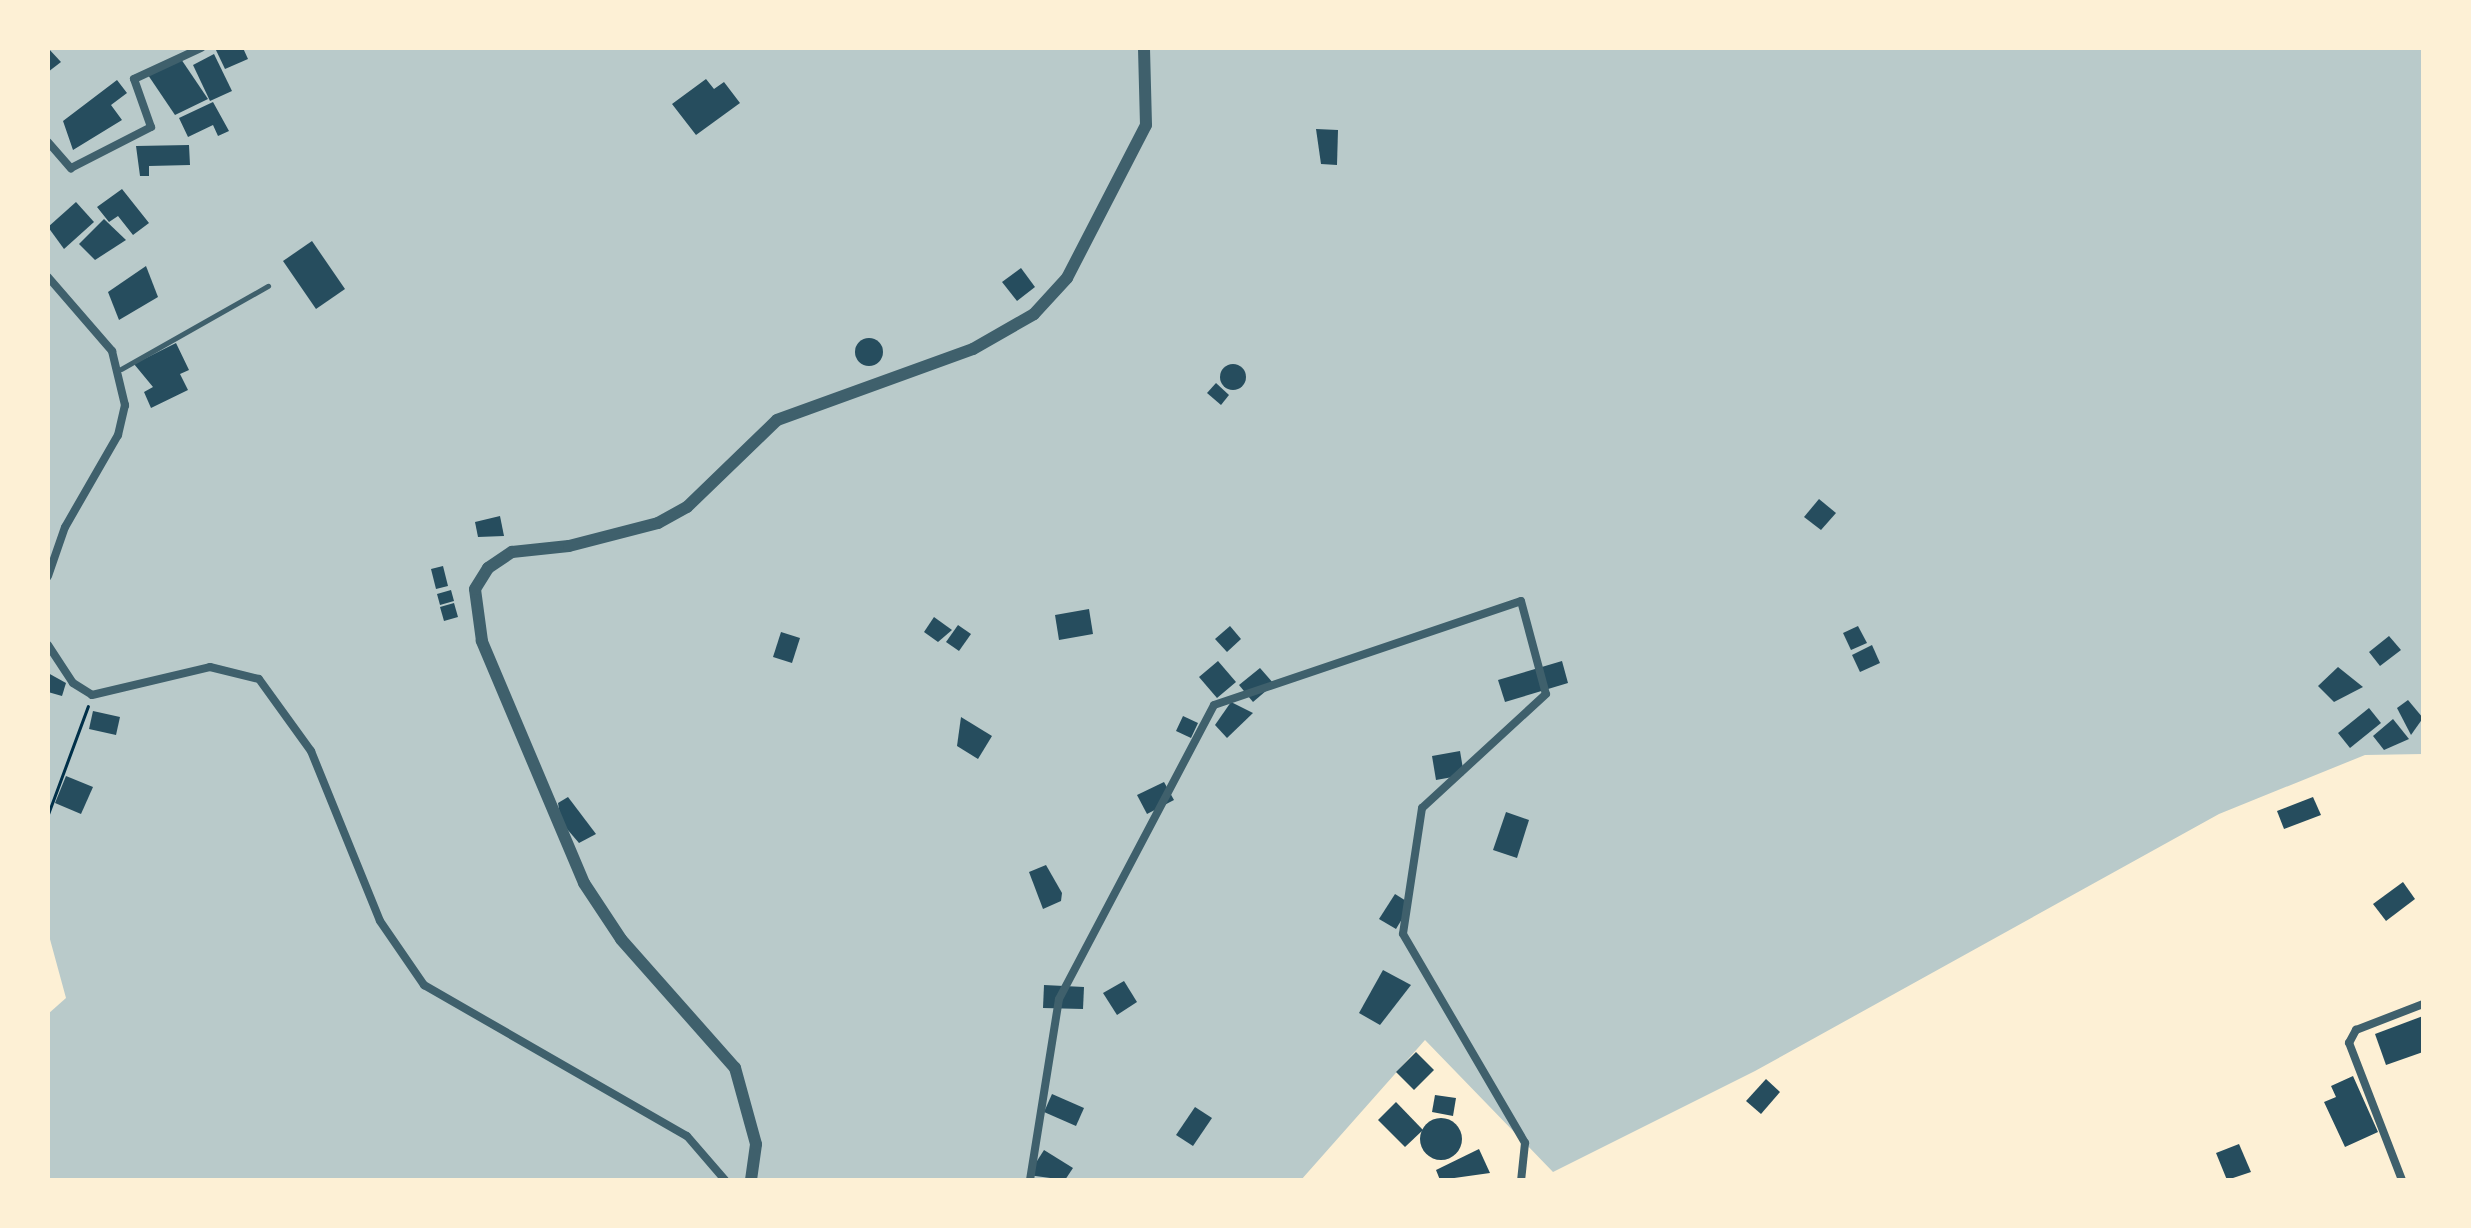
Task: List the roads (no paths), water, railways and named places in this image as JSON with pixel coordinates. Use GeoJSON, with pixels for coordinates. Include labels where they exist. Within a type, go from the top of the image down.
{"type":"FeatureCollection","features":[{"type":"Feature","properties":{"kind":"street"},"geometry":{"type":"LineString","coordinates":[[48,142],[71,168],[151,127],[134,79],[201,48]]}},
{"type":"Feature","properties":{"kind":"street"},"geometry":{"type":"LineString","coordinates":[[751,1180],[756,1144],[735,1068],[621,939],[584,883],[482,641],[475,589],[488,568],[512,552],[569,546],[658,523],[687,507],[777,420],[973,349],[1034,314],[1067,278],[1146,125],[1144,48]]}},
{"type":"Feature","properties":{"kind":"street"},"geometry":{"type":"LineString","coordinates":[[48,277],[121,369],[118,435],[65,527],[48,576]]}},
{"type":"Feature","properties":{"kind":"street"},"geometry":{"type":"LineString","coordinates":[[1030,1180],[1059,999],[1214,705],[1521,601],[1546,694],[1422,808],[1403,934],[1525,1143],[1521,1180]]}},
{"type":"Feature","properties":{"kind":"street"},"geometry":{"type":"LineString","coordinates":[[48,645],[73,683],[92,695],[210,667],[259,679],[311,751],[380,921],[424,985],[687,1136],[725,1180]]}},
{"type":"Feature","properties":{"kind":"street"},"geometry":{"type":"LineString","coordinates":[[2402,1180],[2349,1043],[2356,1030],[2423,1004]]}},
{"type":"Feature","properties":{"kind":"lane"},"geometry":{"type":"LineString","coordinates":[[121,369],[268,286]]}}]}
